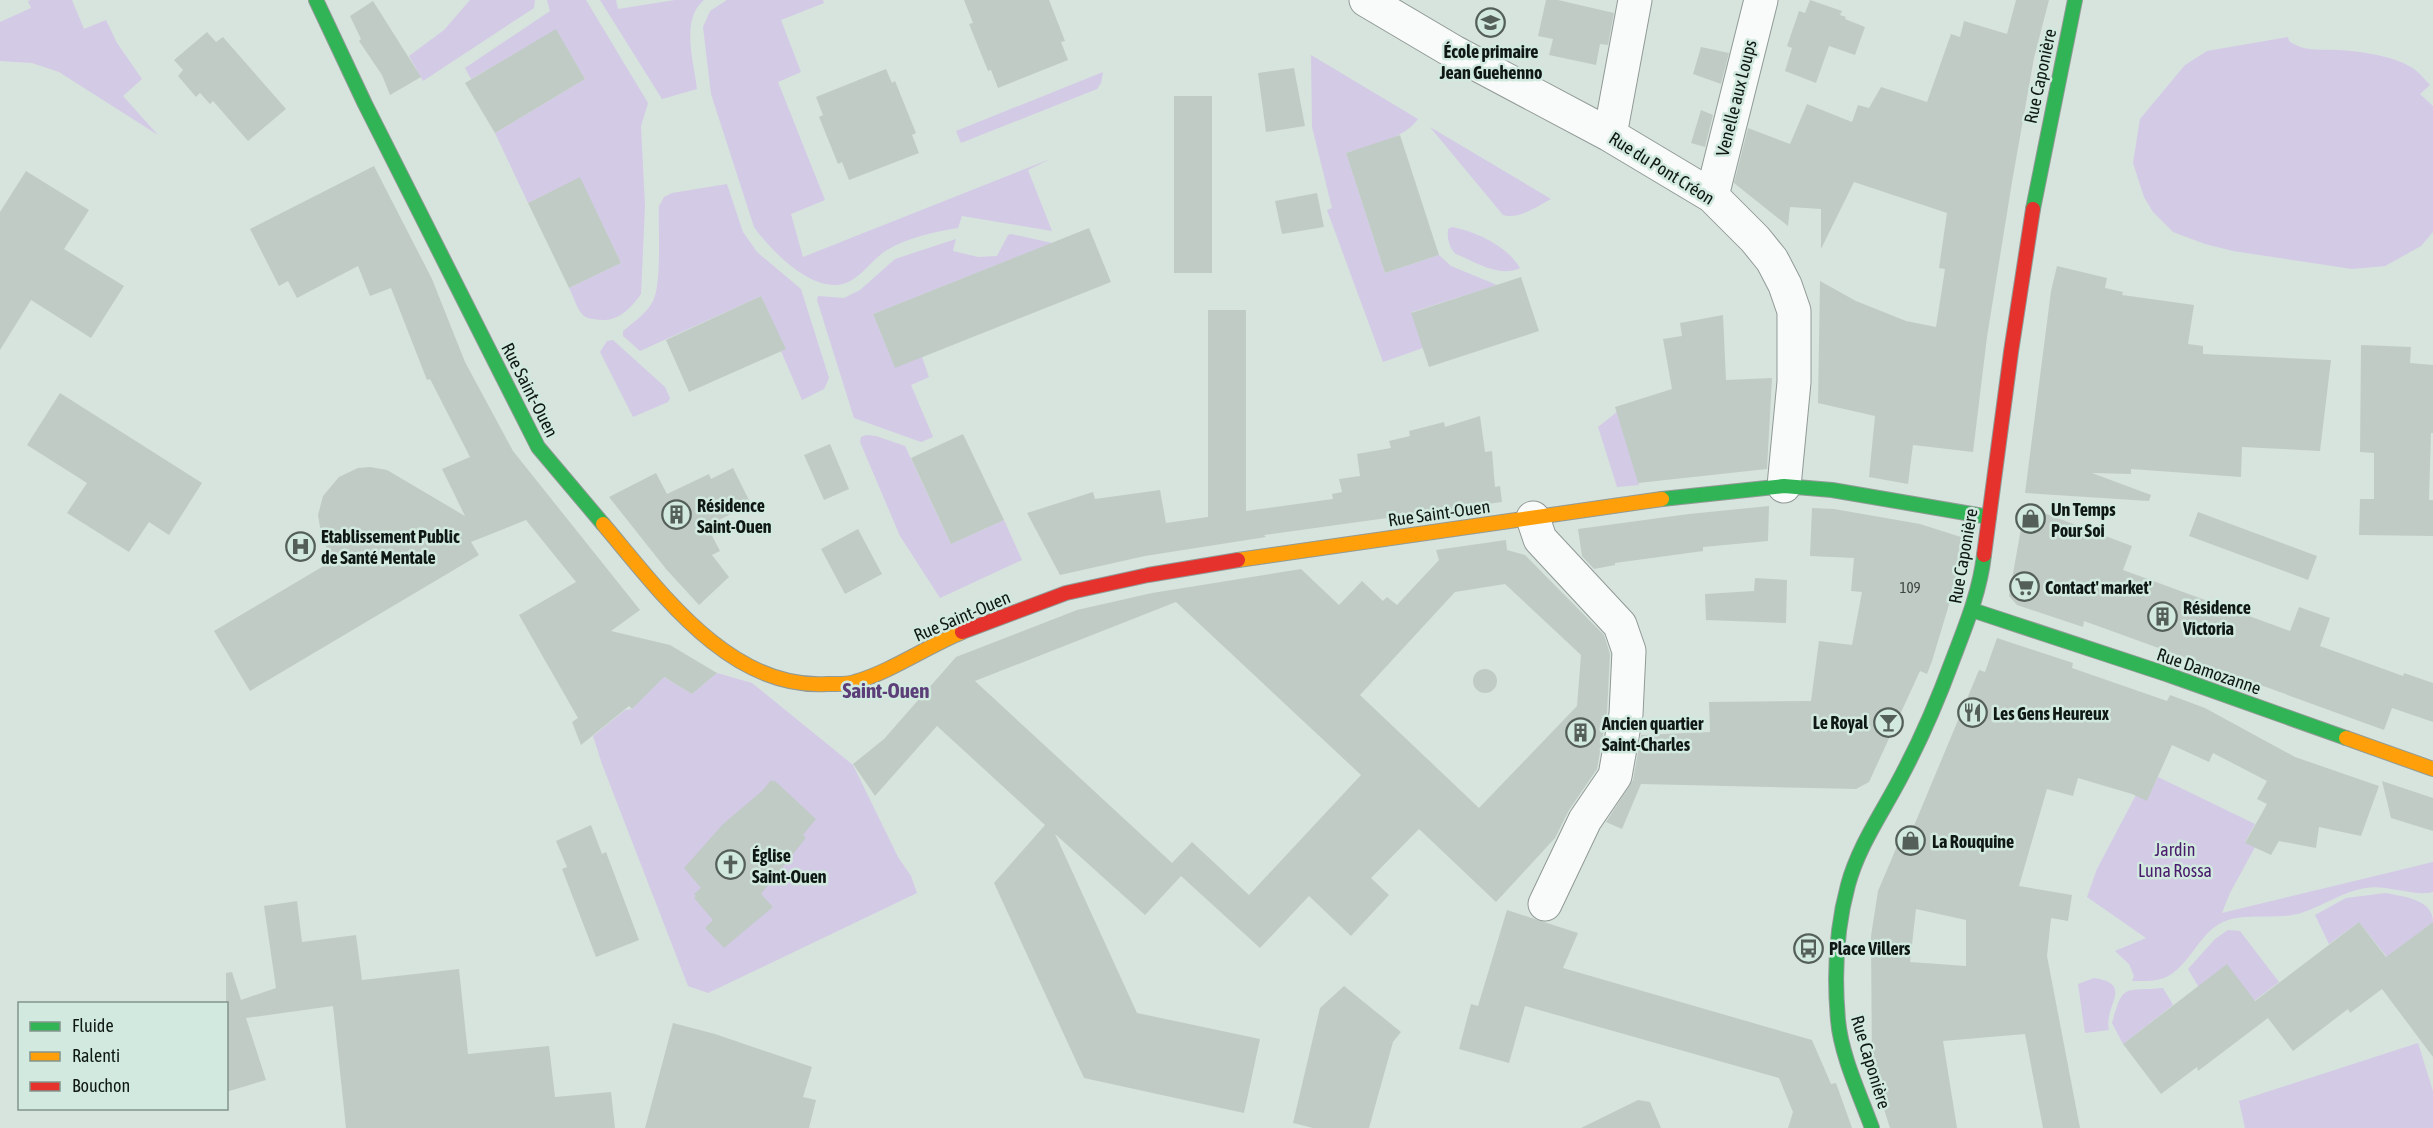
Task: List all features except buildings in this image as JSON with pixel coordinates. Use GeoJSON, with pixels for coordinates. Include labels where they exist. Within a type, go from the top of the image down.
{"type":"FeatureCollection","features":[{"type":"Feature","properties":{"kind":"street","name":"Rue Saint-Ouen"},"geometry":{"type":"LineString","coordinates":[[316,0],[365,104],[538,447],[675,609],[724,653],[784,681],[816,685],[853,683],[898,664],[950,636],[1066,593],[1148,574],[1687,495],[1784,486],[1832,490],[1989,517]]}},
{"type":"Feature","properties":{"kind":"street","name":"Rue du Pont Créon"},"geometry":{"type":"LineString","coordinates":[[1366,0],[1454,52],[1610,135],[1712,196],[1755,239],[1772,260],[1785,285],[1794,311],[1794,382],[1784,486]]}},
{"type":"Feature","properties":{"kind":"street"},"geometry":{"type":"LineString","coordinates":[[1610,135],[1635,0]]}},
{"type":"Feature","properties":{"kind":"street","name":"Venelle aux Loups"},"geometry":{"type":"LineString","coordinates":[[1712,196],[1761,0]]}},
{"type":"Feature","properties":{"kind":"street","name":"Rue Caponière"},"geometry":{"type":"LineString","coordinates":[[1872,1128],[1838,1022],[1836,956],[1840,916],[1848,883],[1864,844],[1904,772],[1934,709],[1972,610],[1983,564],[2025,250],[2050,109],[2075,0]]}},
{"type":"Feature","properties":{"kind":"street"},"geometry":{"type":"LineString","coordinates":[[1533,518],[1540,539],[1620,625],[1629,651],[1626,714],[1615,777],[1585,820],[1545,904]]}},
{"type":"Feature","properties":{"kind":"street","name":"Rue Damozanne"},"geometry":{"type":"LineString","coordinates":[[1972,610],[2166,674],[2433,769]]}},
{"type":"Feature","properties":{"kind":"green space"},"geometry":{"type":"Polygon","coordinates":[[[72,0],[84,29],[106,20],[117,43],[142,79],[123,96],[158,135],[59,72],[32,63],[0,61],[0,22],[31,8],[28,1],[72,0]]]}},
{"type":"Feature","properties":{"kind":"green space"},"geometry":{"type":"Polygon","coordinates":[[[470,0],[535,0],[534,8],[423,81],[409,56],[444,30],[470,0]]]}},
{"type":"Feature","properties":{"kind":"green space"},"geometry":{"type":"Polygon","coordinates":[[[547,0],[586,0],[648,103],[641,126],[645,206],[641,294],[626,311],[609,320],[591,319],[583,315],[569,288],[621,263],[580,178],[528,203],[495,133],[585,79],[556,30],[471,79],[465,68],[550,11],[547,0]]]}},
{"type":"Feature","properties":{"kind":"green space"},"geometry":{"type":"Polygon","coordinates":[[[600,0],[616,0],[618,9],[675,0],[704,0],[697,8],[690,30],[697,89],[662,99],[600,0]]]}},
{"type":"Feature","properties":{"kind":"green space"},"geometry":{"type":"Polygon","coordinates":[[[727,0],[823,0],[824,3],[781,20],[801,72],[778,82],[825,200],[791,214],[803,257],[1050,159],[1028,170],[1052,231],[962,216],[958,228],[895,245],[882,253],[857,277],[839,285],[825,284],[811,279],[797,270],[772,248],[754,227],[711,94],[703,27],[710,11],[727,0]]]}},
{"type":"Feature","properties":{"kind":"green space"},"geometry":{"type":"Polygon","coordinates":[[[2288,37],[2289,41],[2295,45],[2306,48],[2377,55],[2406,64],[2430,85],[2420,94],[2433,106],[2433,232],[2421,246],[2385,266],[2352,269],[2233,251],[2205,244],[2173,232],[2153,212],[2144,197],[2133,163],[2140,119],[2185,65],[2207,51],[2288,37]]]}},
{"type":"Feature","properties":{"kind":"green space"},"geometry":{"type":"Polygon","coordinates":[[[1311,55],[1418,119],[1412,126],[1395,137],[1346,153],[1385,273],[1439,255],[1451,266],[1497,285],[1412,312],[1423,348],[1383,362],[1327,210],[1332,208],[1312,127],[1311,55]]]}},
{"type":"Feature","properties":{"kind":"green space"},"geometry":{"type":"Polygon","coordinates":[[[1103,72],[1097,89],[961,143],[956,131],[1103,72]]]}},
{"type":"Feature","properties":{"kind":"green space"},"geometry":{"type":"Polygon","coordinates":[[[1430,127],[1551,199],[1515,216],[1503,215],[1430,127]]]}},
{"type":"Feature","properties":{"kind":"green space"},"geometry":{"type":"Polygon","coordinates":[[[727,184],[743,232],[757,252],[801,289],[829,378],[824,389],[802,400],[781,351],[785,349],[761,296],[640,351],[623,336],[623,331],[640,318],[650,306],[656,293],[659,269],[659,206],[664,197],[672,193],[727,184]]]}},
{"type":"Feature","properties":{"kind":"green space"},"geometry":{"type":"Polygon","coordinates":[[[1452,227],[1471,232],[1490,241],[1507,253],[1520,268],[1512,271],[1496,270],[1456,254],[1448,239],[1448,229],[1452,227]]]}},
{"type":"Feature","properties":{"kind":"green space"},"geometry":{"type":"Polygon","coordinates":[[[1008,235],[1052,243],[873,314],[895,367],[922,357],[929,377],[911,385],[933,437],[921,442],[854,418],[817,300],[818,296],[844,298],[860,290],[895,259],[956,239],[953,251],[978,257],[997,256],[1008,235]]]}},
{"type":"Feature","properties":{"kind":"green space"},"geometry":{"type":"Polygon","coordinates":[[[613,340],[665,387],[670,398],[668,402],[633,417],[600,352],[607,341],[613,340]]]}},
{"type":"Feature","properties":{"kind":"green space"},"geometry":{"type":"Polygon","coordinates":[[[1617,412],[1639,485],[1617,487],[1598,427],[1617,412]]]}},
{"type":"Feature","properties":{"kind":"green space"},"geometry":{"type":"Polygon","coordinates":[[[866,435],[905,446],[951,544],[1004,520],[1022,560],[940,598],[900,536],[860,442],[861,437],[866,435]]]}},
{"type":"Feature","properties":{"kind":"green space"},"geometry":{"type":"Polygon","coordinates":[[[642,664],[692,694],[717,673],[752,683],[853,765],[898,857],[911,876],[917,893],[708,993],[688,986],[593,736],[625,710],[632,709],[641,699],[642,664]]]}},
{"type":"Feature","properties":{"kind":"green space","name":"Jardin Luna Rossa"},"geometry":{"type":"Polygon","coordinates":[[[2158,777],[2255,824],[2245,842],[2255,847],[2222,913],[2433,862],[2433,892],[2418,893],[2374,887],[2365,888],[2301,913],[2228,920],[2210,931],[2173,973],[2156,980],[2132,981],[2134,976],[2129,964],[2115,951],[2146,938],[2087,897],[2097,869],[2136,795],[2147,800],[2158,777]]]}},
{"type":"Feature","properties":{"kind":"green space"},"geometry":{"type":"Polygon","coordinates":[[[2386,893],[2416,900],[2423,904],[2432,914],[2433,922],[2387,957],[2359,922],[2329,944],[2315,915],[2346,898],[2386,893]]]}},
{"type":"Feature","properties":{"kind":"green space"},"geometry":{"type":"Polygon","coordinates":[[[2228,930],[2240,931],[2279,982],[2254,1001],[2198,986],[2188,969],[2215,939],[2228,930]]]}},
{"type":"Feature","properties":{"kind":"green space"},"geometry":{"type":"Polygon","coordinates":[[[2094,978],[2113,985],[2115,997],[2108,1021],[2109,1030],[2085,1033],[2078,984],[2094,978]]]}},
{"type":"Feature","properties":{"kind":"green space"},"geometry":{"type":"Polygon","coordinates":[[[2163,988],[2173,1005],[2123,1044],[2112,1023],[2123,995],[2132,990],[2163,988]]]}},
{"type":"Feature","properties":{"kind":"green space"},"geometry":{"type":"Polygon","coordinates":[[[2418,1043],[2433,1091],[2433,1128],[2245,1128],[2239,1101],[2418,1043]]]}},
{"type":"Feature","properties":{"kind":"traffic: fast"},"geometry":{"type":"LineString","coordinates":[[316,0],[365,104],[538,447],[603,524]]}},
{"type":"Feature","properties":{"kind":"traffic: fast"},"geometry":{"type":"LineString","coordinates":[[2033,209],[2075,0]]}},
{"type":"Feature","properties":{"kind":"traffic: fast"},"geometry":{"type":"LineString","coordinates":[[1662,499],[1784,486],[1832,490],[1989,517]]}},
{"type":"Feature","properties":{"kind":"traffic: fast"},"geometry":{"type":"LineString","coordinates":[[1872,1128],[1847,1061],[1838,1020],[1837,952],[1844,902],[1859,855],[1911,757],[1942,687],[1972,608],[1984,555]]}},
{"type":"Feature","properties":{"kind":"traffic: fast"},"geometry":{"type":"LineString","coordinates":[[1972,610],[2166,674],[2346,738]]}},
{"type":"Feature","properties":{"kind":"traffic: slow"},"geometry":{"type":"LineString","coordinates":[[1238,560],[1662,499]]}},
{"type":"Feature","properties":{"kind":"traffic: slow"},"geometry":{"type":"LineString","coordinates":[[603,524],[673,606],[700,631],[728,654],[759,671],[792,682],[837,684],[855,682],[882,672],[962,632]]}},
{"type":"Feature","properties":{"kind":"traffic: slow"},"geometry":{"type":"LineString","coordinates":[[2346,738],[2433,769]]}},
{"type":"Feature","properties":{"kind":"traffic: jam"},"geometry":{"type":"LineString","coordinates":[[1984,555],[2033,209]]}},
{"type":"Feature","properties":{"kind":"traffic: jam"},"geometry":{"type":"LineString","coordinates":[[962,632],[1066,593],[1148,575],[1238,560]]}},
{"type":"Feature","properties":{"kind":"place","name":"École primaire Jean Guehenno"},"geometry":{"type":"Point","coordinates":[1491,22]}},
{"type":"Feature","properties":{"kind":"place","name":"Résidence Saint-Ouen"},"geometry":{"type":"Point","coordinates":[676,515]}},
{"type":"Feature","properties":{"kind":"place","name":"Un Temps Pour Soi"},"geometry":{"type":"Point","coordinates":[2030,519]}},
{"type":"Feature","properties":{"kind":"place","name":"Etablissement Public de Santé Mentale"},"geometry":{"type":"Point","coordinates":[300,546]}},
{"type":"Feature","properties":{"kind":"place","name":"Contact' market'"},"geometry":{"type":"Point","coordinates":[2024,587]}},
{"type":"Feature","properties":{"kind":"place","name":"Résidence Victoria"},"geometry":{"type":"Point","coordinates":[2162,617]}},
{"type":"Feature","properties":{"kind":"place","name":"Les Gens Heureux"},"geometry":{"type":"Point","coordinates":[1972,713]}},
{"type":"Feature","properties":{"kind":"place","name":"Le Royal"},"geometry":{"type":"Point","coordinates":[1889,722]}},
{"type":"Feature","properties":{"kind":"place","name":"Ancien quartier Saint-Charles"},"geometry":{"type":"Point","coordinates":[1581,733]}},
{"type":"Feature","properties":{"kind":"place","name":"La Rouquine"},"geometry":{"type":"Point","coordinates":[1911,841]}},
{"type":"Feature","properties":{"kind":"place","name":"Église Saint-Ouen"},"geometry":{"type":"Point","coordinates":[731,865]}},
{"type":"Feature","properties":{"kind":"place","name":"Place Villers"},"geometry":{"type":"Point","coordinates":[1808,948]}},
{"type":"Feature","properties":{"kind":"district","name":"Saint-Ouen"},"geometry":{"type":"Point","coordinates":[886,690]}}]}
